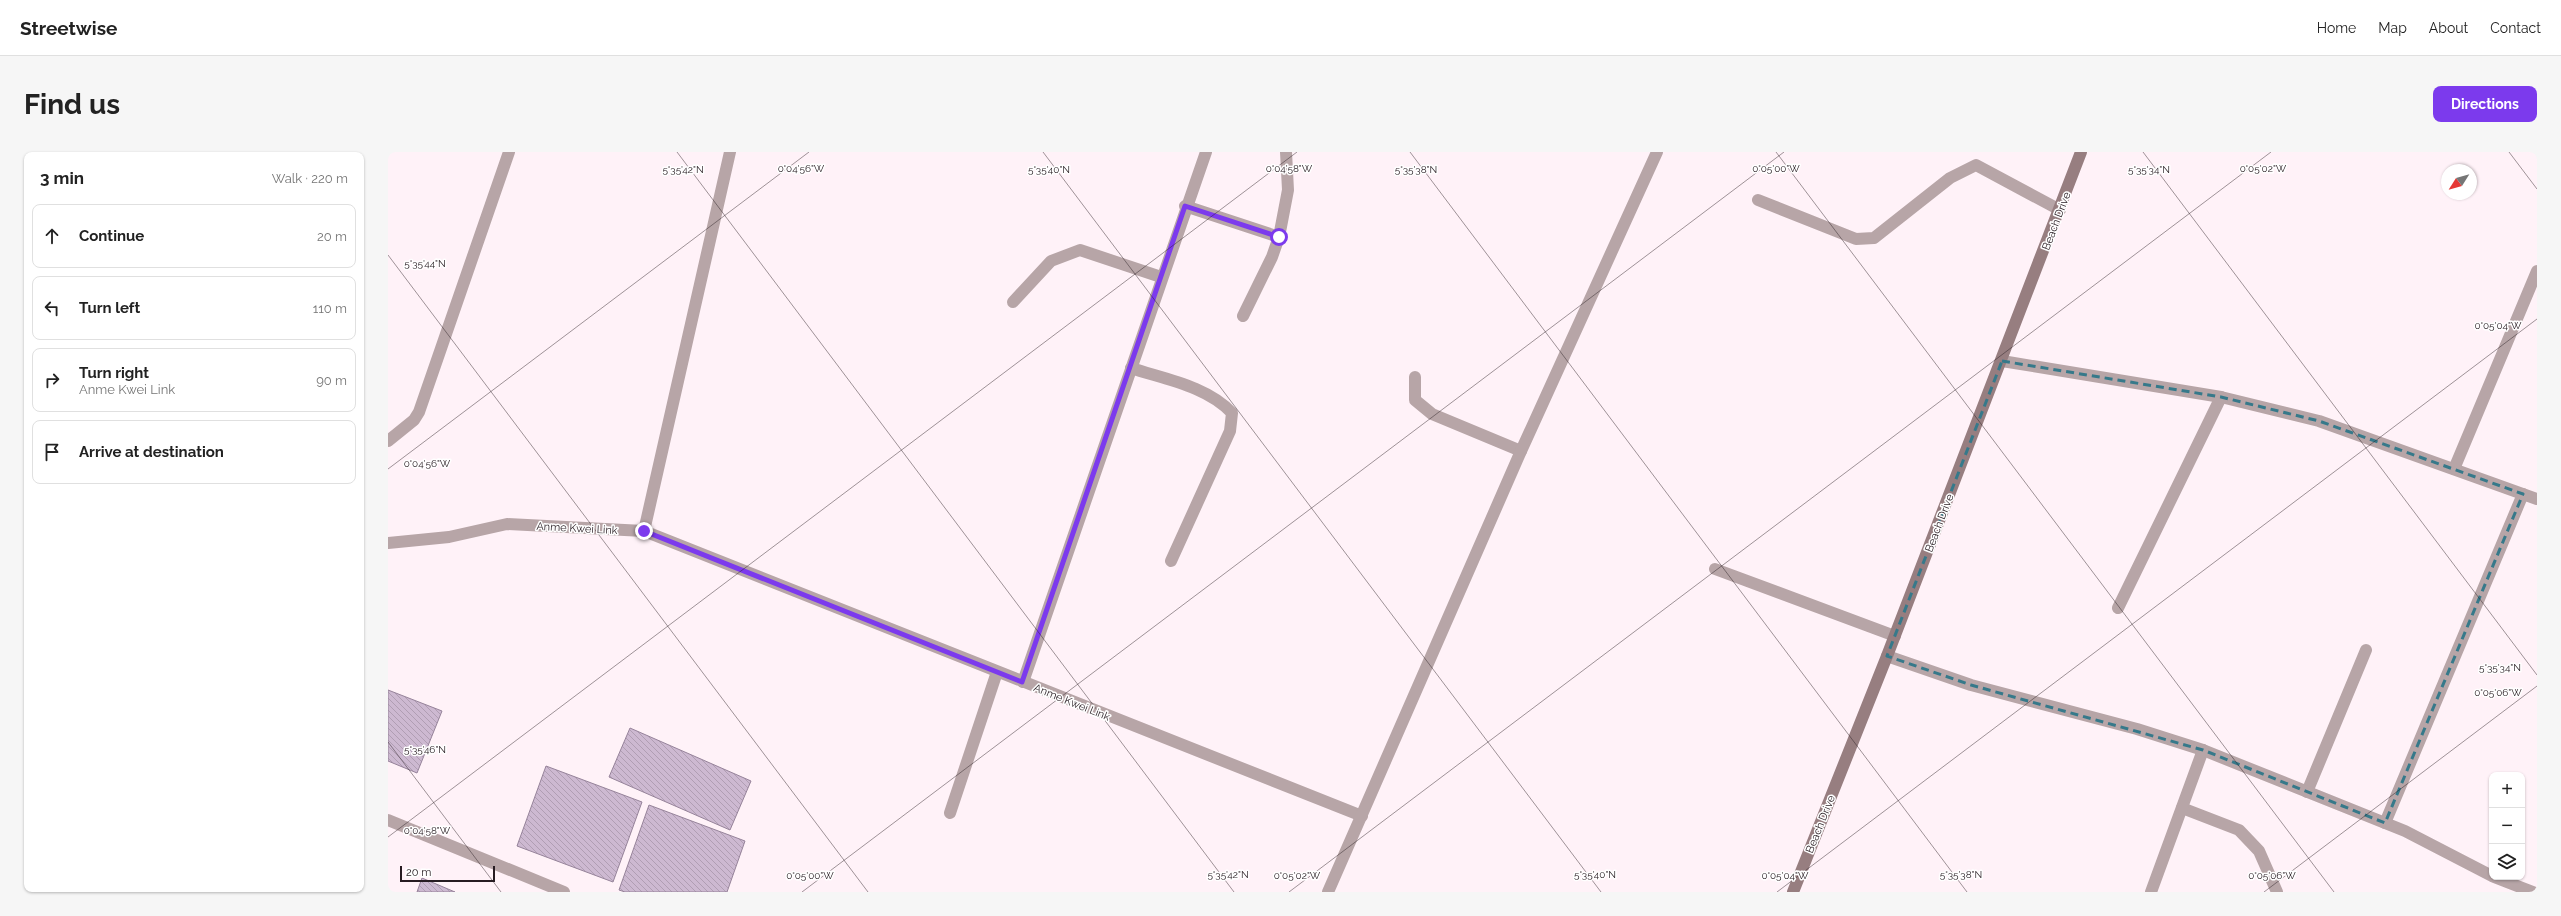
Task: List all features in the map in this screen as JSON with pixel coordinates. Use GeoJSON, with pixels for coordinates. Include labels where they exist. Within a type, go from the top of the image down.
{"type":"FeatureCollection","features":[{"type":"Feature","properties":{"kind":"street"},"geometry":{"type":"LineString","coordinates":[[388,441],[414,420],[422,406],[509,152]]}},
{"type":"Feature","properties":{"kind":"street"},"geometry":{"type":"LineString","coordinates":[[644,531],[730,152]]}},
{"type":"Feature","properties":{"kind":"street"},"geometry":{"type":"LineString","coordinates":[[1022,682],[1131,368],[1185,206],[1206,152]]}},
{"type":"Feature","properties":{"kind":"street"},"geometry":{"type":"LineString","coordinates":[[1243,316],[1272,257],[1279,237],[1288,190],[1286,152]]}},
{"type":"Feature","properties":{"kind":"street"},"geometry":{"type":"LineString","coordinates":[[1328,892],[1521,451],[1657,152]]}},
{"type":"Feature","properties":{"kind":"street","name":"Beach Drive"},"geometry":{"type":"LineString","coordinates":[[1793,892],[1895,636],[2002,361],[2081,152]]}},
{"type":"Feature","properties":{"kind":"street"},"geometry":{"type":"LineString","coordinates":[[1758,200],[1856,240],[1874,238],[1950,178],[1976,165],[2060,210]]}},
{"type":"Feature","properties":{"kind":"street"},"geometry":{"type":"LineString","coordinates":[[1185,206],[1279,237]]}},
{"type":"Feature","properties":{"kind":"street"},"geometry":{"type":"LineString","coordinates":[[1013,302],[1051,261],[1080,250],[1162,277]]}},
{"type":"Feature","properties":{"kind":"street"},"geometry":{"type":"LineString","coordinates":[[2454,469],[2537,271]]}},
{"type":"Feature","properties":{"kind":"street"},"geometry":{"type":"LineString","coordinates":[[2002,361],[2221,397],[2319,421],[2537,499]]}},
{"type":"Feature","properties":{"kind":"street"},"geometry":{"type":"LineString","coordinates":[[1131,368],[1206,394],[1223,403],[1232,412],[1230,431],[1171,561]]}},
{"type":"Feature","properties":{"kind":"street"},"geometry":{"type":"LineString","coordinates":[[1415,377],[1415,400],[1432,414],[1521,451]]}},
{"type":"Feature","properties":{"kind":"street"},"geometry":{"type":"LineString","coordinates":[[2118,608],[2221,397]]}},
{"type":"Feature","properties":{"kind":"street"},"geometry":{"type":"LineString","coordinates":[[2385,823],[2524,494]]}},
{"type":"Feature","properties":{"kind":"street","name":"Anme Kwei Link"},"geometry":{"type":"LineString","coordinates":[[388,543],[449,537],[507,524],[644,531],[1362,816]]}},
{"type":"Feature","properties":{"kind":"street"},"geometry":{"type":"LineString","coordinates":[[1715,569],[1895,636]]}},
{"type":"Feature","properties":{"kind":"street"},"geometry":{"type":"LineString","coordinates":[[2308,792],[2366,650]]}},
{"type":"Feature","properties":{"kind":"street"},"geometry":{"type":"LineString","coordinates":[[1887,656],[1971,685],[2137,729],[2203,750],[2385,823],[2489,875]]}},
{"type":"Feature","properties":{"kind":"street"},"geometry":{"type":"LineString","coordinates":[[950,813],[997,672]]}},
{"type":"Feature","properties":{"kind":"street"},"geometry":{"type":"LineString","coordinates":[[2151,892],[2203,750]]}},
{"type":"Feature","properties":{"kind":"street"},"geometry":{"type":"LineString","coordinates":[[2182,808],[2239,830],[2259,851],[2277,892]]}},
{"type":"Feature","properties":{"kind":"street"},"geometry":{"type":"LineString","coordinates":[[388,820],[564,892]]}},
{"type":"Feature","properties":{"kind":"street"},"geometry":{"type":"LineString","coordinates":[[2501,880],[2533,892]]}},
{"type":"Feature","properties":{"kind":"highlighted area"},"geometry":{"type":"Polygon","coordinates":[[[2002,361],[2221,397],[2319,421],[2523,494],[2385,823],[2203,750],[1971,685],[1887,656],[2002,361]]]}},
{"type":"Feature","properties":{"kind":"building"},"geometry":{"type":"Polygon","coordinates":[[[388,690],[442,711],[417,773],[388,761],[388,690]]]}},
{"type":"Feature","properties":{"kind":"building"},"geometry":{"type":"Polygon","coordinates":[[[630,728],[751,781],[730,830],[609,777],[630,728]]]}},
{"type":"Feature","properties":{"kind":"building"},"geometry":{"type":"Polygon","coordinates":[[[546,766],[642,802],[613,882],[517,846],[546,766]]]}},
{"type":"Feature","properties":{"kind":"building"},"geometry":{"type":"Polygon","coordinates":[[[649,805],[745,841],[727,892],[625,892],[619,890],[649,805]]]}},
{"type":"Feature","properties":{"kind":"building"},"geometry":{"type":"Polygon","coordinates":[[[422,878],[455,892],[417,892],[422,878]]]}},
{"type":"Feature","properties":{"kind":"route"},"geometry":{"type":"LineString","coordinates":[[644,531],[1022,682],[1131,368],[1185,206],[1279,237]]}}]}
